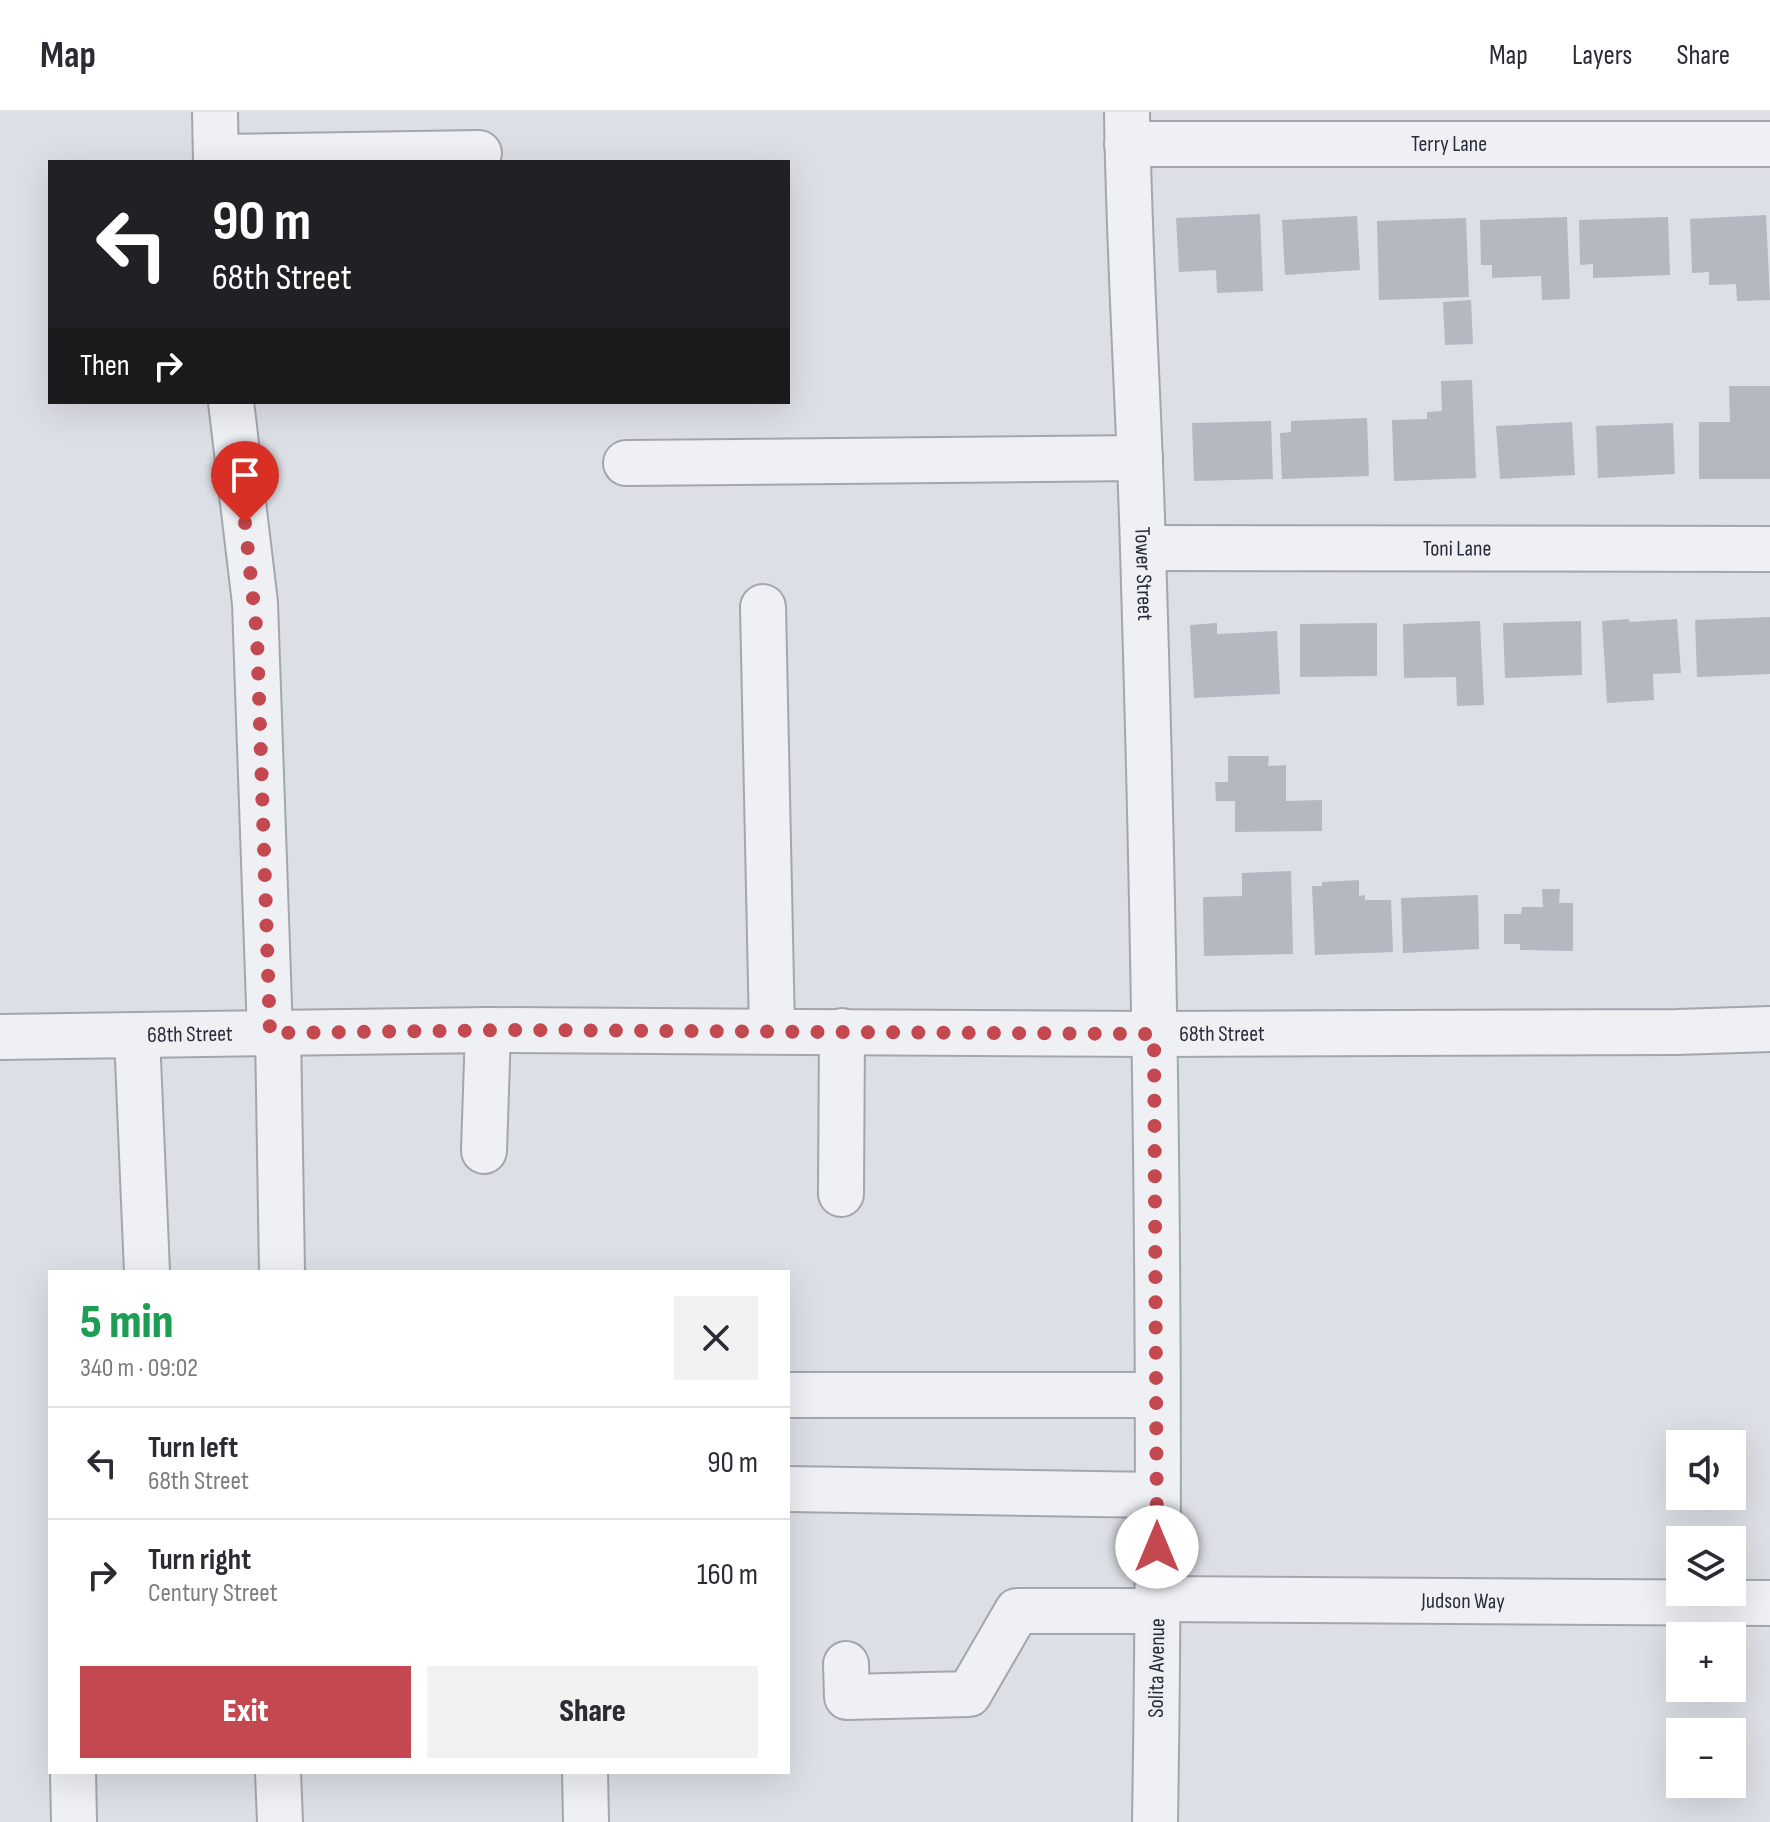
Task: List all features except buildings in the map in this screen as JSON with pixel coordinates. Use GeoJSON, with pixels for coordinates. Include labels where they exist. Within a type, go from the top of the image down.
{"type":"FeatureCollection","features":[{"type":"Feature","properties":{"kind":"street"},"geometry":{"type":"LineString","coordinates":[[215,112],[216,160],[479,153]]}},
{"type":"Feature","properties":{"kind":"street","name":"Terry Lane"},"geometry":{"type":"LineString","coordinates":[[1127,128],[1770,144]]}},
{"type":"Feature","properties":{"kind":"street","name":"Tower Street"},"geometry":{"type":"LineString","coordinates":[[1127,128],[1143,548],[1154,1034]]}},
{"type":"Feature","properties":{"kind":"street"},"geometry":{"type":"LineString","coordinates":[[231,404],[255,603],[282,1270]]}},
{"type":"Feature","properties":{"kind":"street"},"geometry":{"type":"LineString","coordinates":[[626,463],[1140,458]]}},
{"type":"Feature","properties":{"kind":"street","name":"Toni Lane"},"geometry":{"type":"LineString","coordinates":[[1143,548],[1770,549]]}},
{"type":"Feature","properties":{"kind":"street"},"geometry":{"type":"LineString","coordinates":[[763,607],[772,1030]]}},
{"type":"Feature","properties":{"kind":"street","name":"68th Street"},"geometry":{"type":"LineString","coordinates":[[0,1037],[488,1030],[1154,1034],[1770,1029]]}},
{"type":"Feature","properties":{"kind":"street"},"geometry":{"type":"LineString","coordinates":[[484,1151],[488,1030]]}},
{"type":"Feature","properties":{"kind":"street"},"geometry":{"type":"LineString","coordinates":[[841,1194],[842,1031]]}},
{"type":"Feature","properties":{"kind":"street","name":"Solita Avenue"},"geometry":{"type":"LineString","coordinates":[[1154,1034],[1158,1605],[1155,1822]]}},
{"type":"Feature","properties":{"kind":"street"},"geometry":{"type":"LineString","coordinates":[[137,1036],[147,1270]]}},
{"type":"Feature","properties":{"kind":"street"},"geometry":{"type":"LineString","coordinates":[[790,1395],[1157,1395]]}},
{"type":"Feature","properties":{"kind":"street"},"geometry":{"type":"LineString","coordinates":[[790,1489],[1157,1495]]}},
{"type":"Feature","properties":{"kind":"street","name":"Judson Way"},"geometry":{"type":"LineString","coordinates":[[846,1664],[847,1697],[969,1694],[1017,1611],[1158,1605],[1770,1603]]}},
{"type":"Feature","properties":{"kind":"street"},"geometry":{"type":"LineString","coordinates":[[73,1774],[74,1822]]}},
{"type":"Feature","properties":{"kind":"street"},"geometry":{"type":"LineString","coordinates":[[278,1774],[280,1822]]}},
{"type":"Feature","properties":{"kind":"street"},"geometry":{"type":"LineString","coordinates":[[585,1774],[586,1822]]}},
{"type":"Feature","properties":{"kind":"route"},"geometry":{"type":"LineString","coordinates":[[245,523],[257,635],[270,1033],[519,1030],[1154,1034],[1157,1547]]}}]}
